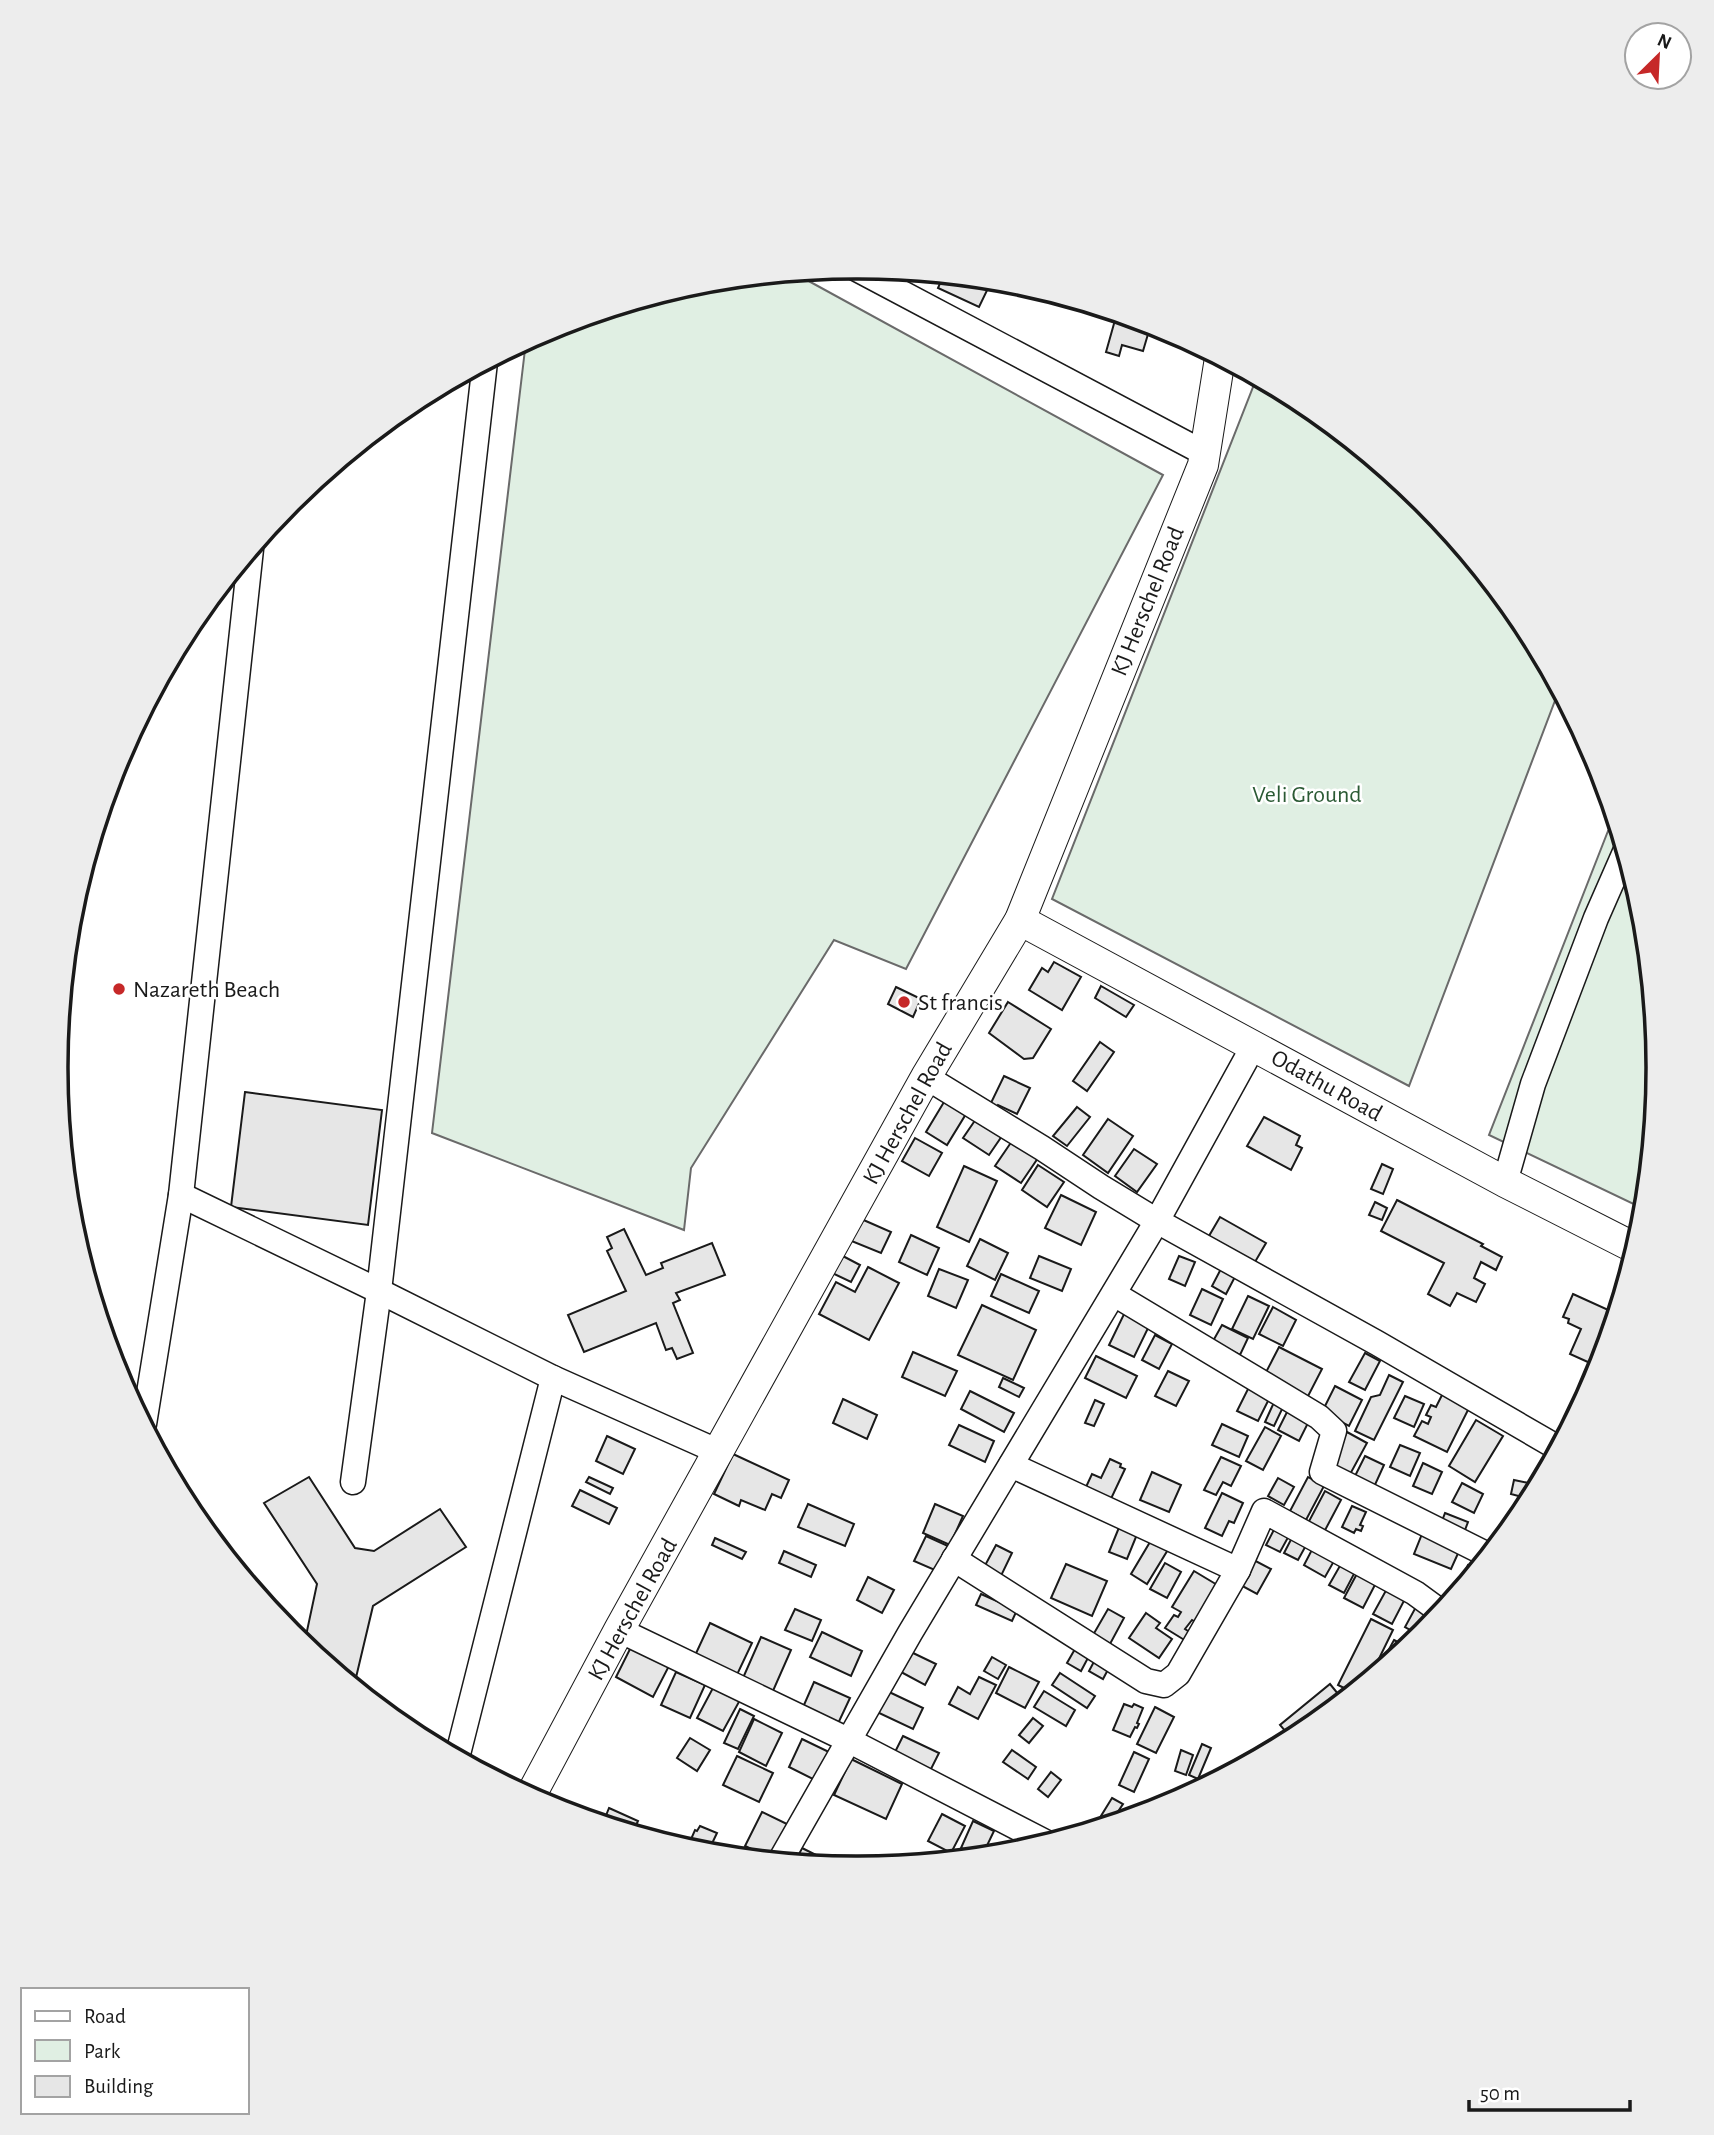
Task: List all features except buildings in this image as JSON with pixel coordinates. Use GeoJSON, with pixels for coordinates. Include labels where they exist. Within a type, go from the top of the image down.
{"type":"FeatureCollection","features":[{"type":"Feature","properties":{"kind":"main road","name":"KJ Herschel Road"},"geometry":{"type":"LineString","coordinates":[[535,1787],[619,1630],[926,1077],[1020,920],[1206,454],[1219,367]]}},
{"type":"Feature","properties":{"kind":"main road","name":"Odathu Road"},"geometry":{"type":"LineString","coordinates":[[1020,920],[1506,1182],[1626,1243]]}},
{"type":"Feature","properties":{"kind":"street"},"geometry":{"type":"LineString","coordinates":[[876,279],[1206,454]]}},
{"type":"Feature","properties":{"kind":"street"},"geometry":{"type":"LineString","coordinates":[[353,1482],[379,1291],[484,373]]}},
{"type":"Feature","properties":{"kind":"street"},"geometry":{"type":"LineString","coordinates":[[147,1409],[181,1195],[249,565]]}},
{"type":"Feature","properties":{"kind":"street"},"geometry":{"type":"LineString","coordinates":[[1506,1182],[1533,1084],[1596,918],[1619,865]]}},
{"type":"Feature","properties":{"kind":"street"},"geometry":{"type":"LineString","coordinates":[[785,1853],[954,1559],[1157,1222],[1254,1045]]}},
{"type":"Feature","properties":{"kind":"street"},"geometry":{"type":"LineString","coordinates":[[926,1077],[1157,1222],[1377,1343],[1550,1443]]}},
{"type":"Feature","properties":{"kind":"street"},"geometry":{"type":"LineString","coordinates":[[181,1195],[553,1378],[719,1452]]}},
{"type":"Feature","properties":{"kind":"street"},"geometry":{"type":"LineString","coordinates":[[1114,1294],[1319,1417],[1334,1431],[1322,1472],[1480,1551]]}},
{"type":"Feature","properties":{"kind":"street"},"geometry":{"type":"LineString","coordinates":[[459,1749],[553,1378]]}},
{"type":"Feature","properties":{"kind":"street"},"geometry":{"type":"LineString","coordinates":[[1011,1465],[1238,1570]]}},
{"type":"Feature","properties":{"kind":"street"},"geometry":{"type":"LineString","coordinates":[[954,1559],[1146,1681],[1164,1685],[1178,1674],[1238,1570],[1264,1511],[1415,1593],[1433,1606]]}},
{"type":"Feature","properties":{"kind":"street"},"geometry":{"type":"LineString","coordinates":[[619,1630],[849,1740],[1033,1836]]}},
{"type":"Feature","properties":{"kind":"green space"},"geometry":{"type":"Polygon","coordinates":[[[807,280],[1163,475],[906,969],[834,940],[691,1168],[684,1230],[432,1133],[525,353],[603,321],[653,306],[754,285],[807,280]]]}},
{"type":"Feature","properties":{"kind":"green space","name":"Veli Ground"},"geometry":{"type":"Polygon","coordinates":[[[1254,386],[1337,442],[1377,474],[1415,510],[1483,587],[1513,629],[1555,701],[1409,1086],[1052,899],[1254,386]]]}},
{"type":"Feature","properties":{"kind":"green space"},"geometry":{"type":"Polygon","coordinates":[[[1608,831],[1631,914],[1644,1016],[1644,1119],[1634,1204],[1489,1135],[1608,831]]]}},
{"type":"Feature","properties":{"kind":"place","name":"Nazareth Beach"},"geometry":{"type":"Point","coordinates":[119,989]}},
{"type":"Feature","properties":{"kind":"place","name":"St francis"},"geometry":{"type":"Point","coordinates":[904,1002]}}]}
